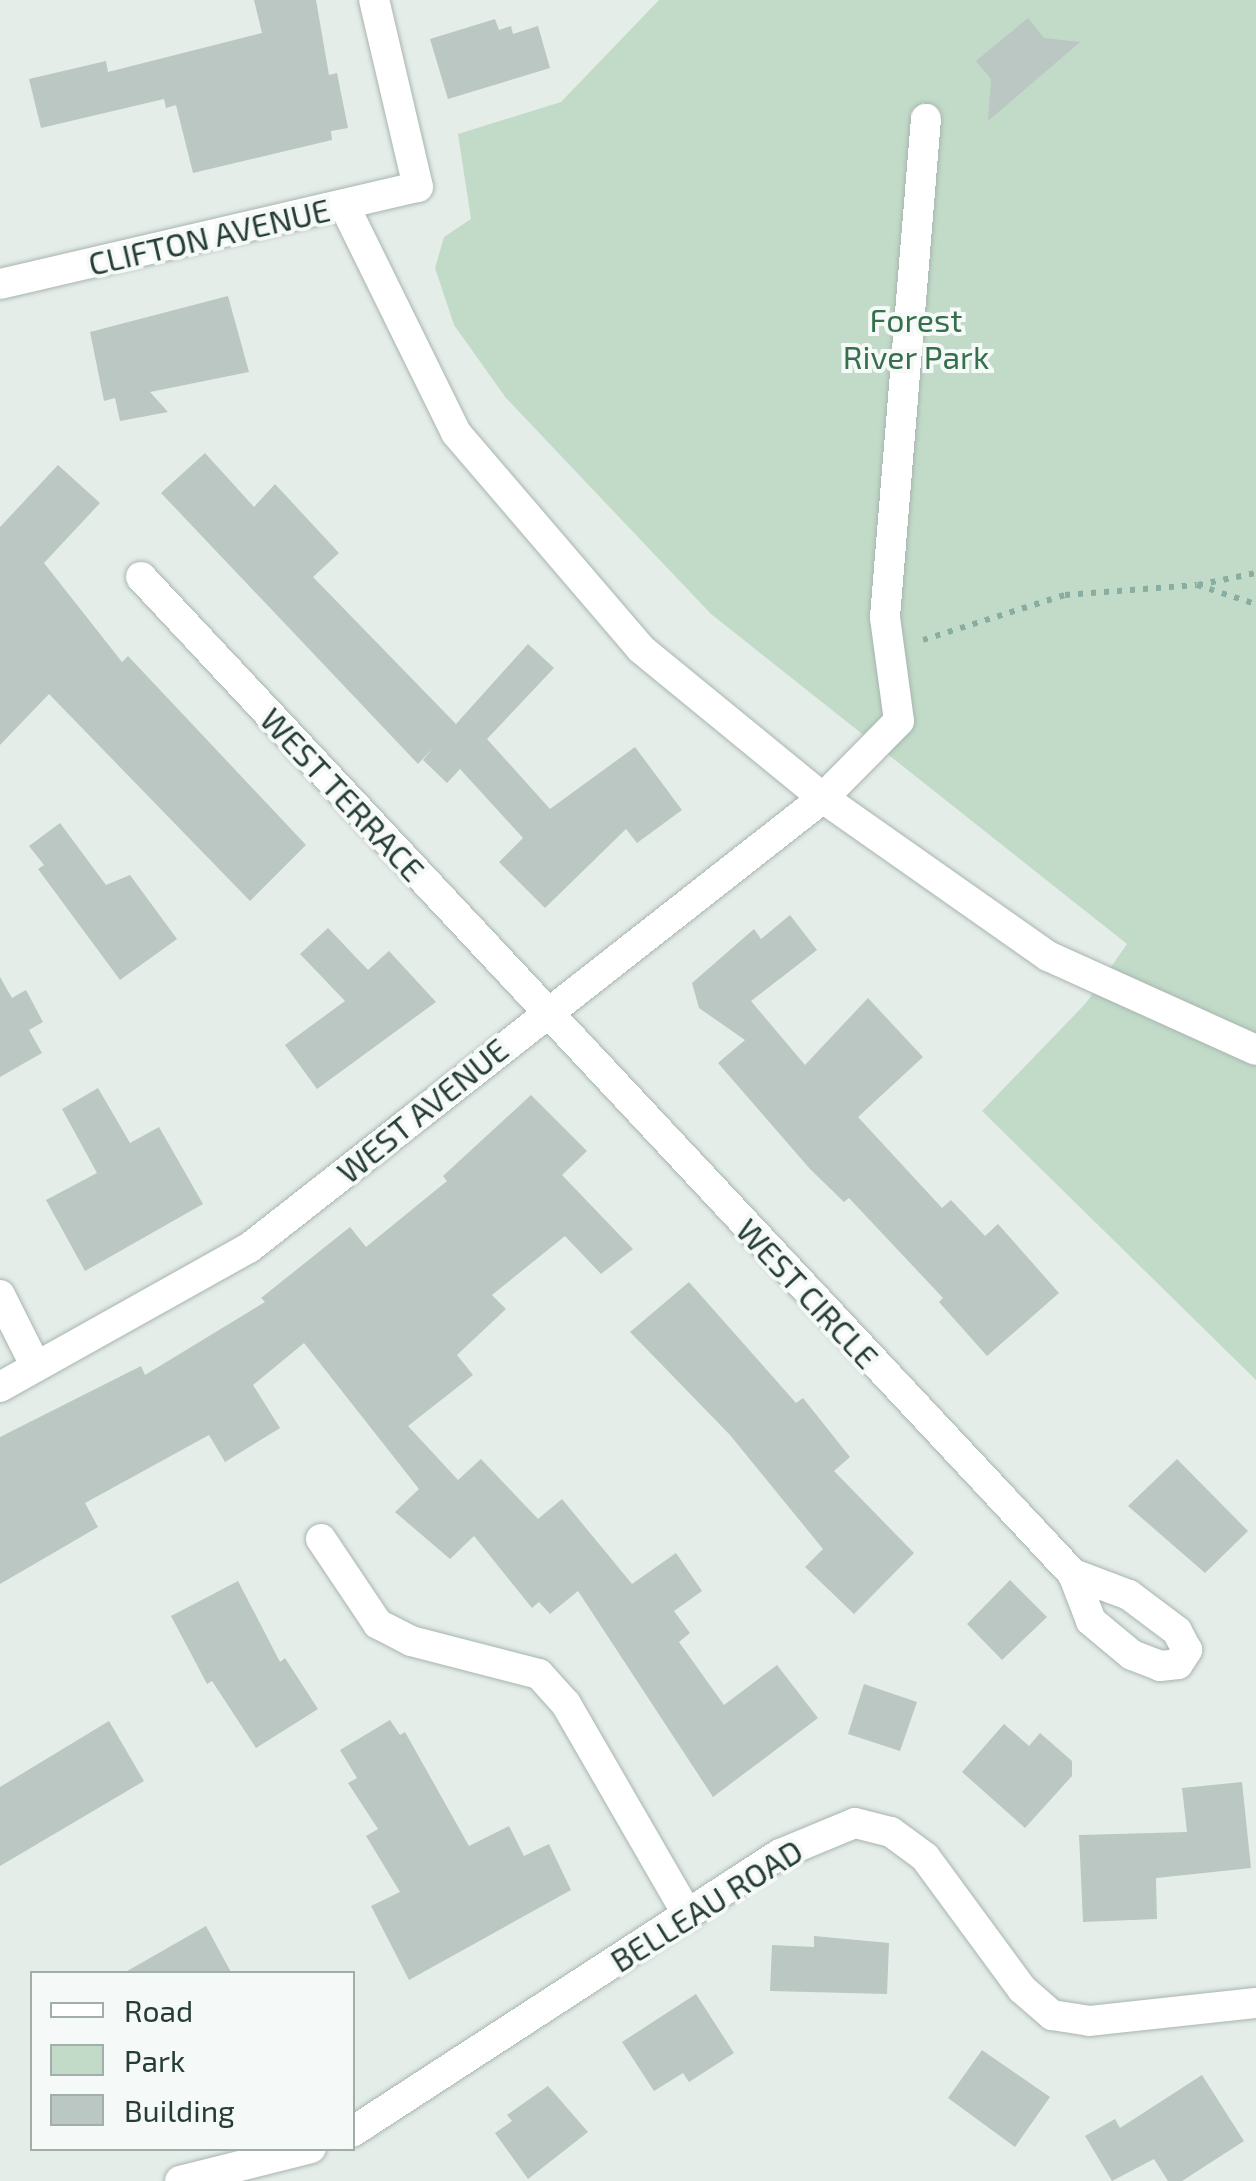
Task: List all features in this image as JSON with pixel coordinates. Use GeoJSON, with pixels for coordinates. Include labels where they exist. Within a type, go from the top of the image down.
{"type":"FeatureCollection","features":[{"type":"Feature","properties":{"kind":"street","name":"CLIFTON AVENUE"},"geometry":{"type":"LineString","coordinates":[[0,284],[418,186],[374,0]]}},
{"type":"Feature","properties":{"kind":"street"},"geometry":{"type":"LineString","coordinates":[[890,652],[885,617],[926,119]]}},
{"type":"Feature","properties":{"kind":"street"},"geometry":{"type":"LineString","coordinates":[[344,205],[456,433],[641,649],[822,798],[1048,956],[1256,1050]]}},
{"type":"Feature","properties":{"kind":"street","name":"WEST TERRACE"},"geometry":{"type":"LineString","coordinates":[[140,577],[544,1012]]}},
{"type":"Feature","properties":{"kind":"street","name":"WEST AVENUE"},"geometry":{"type":"LineString","coordinates":[[0,1387],[249,1248],[544,1012],[822,798],[899,721],[890,652]]}},
{"type":"Feature","properties":{"kind":"street","name":"WEST CIRCLE"},"geometry":{"type":"LineString","coordinates":[[544,1012],[1074,1574]]}},
{"type":"Feature","properties":{"kind":"street"},"geometry":{"type":"LineString","coordinates":[[0,1295],[36,1367]]}},
{"type":"Feature","properties":{"kind":"street"},"geometry":{"type":"LineString","coordinates":[[321,1539],[378,1624],[411,1641],[539,1674],[566,1704],[688,1915]]}},
{"type":"Feature","properties":{"kind":"street","name":"BELLEAU ROAD"},"geometry":{"type":"LineString","coordinates":[[355,2130],[780,1854],[855,1824],[891,1832],[925,1857],[1022,1990],[1052,2015],[1089,2021],[1256,2003]]}},
{"type":"Feature","properties":{"kind":"street"},"geometry":{"type":"LineString","coordinates":[[180,2181],[299,2151]]}},
{"type":"Feature","properties":{"kind":"path"},"geometry":{"type":"LineString","coordinates":[[890,652],[1066,595],[1197,585],[1256,573]]}},
{"type":"Feature","properties":{"kind":"path"},"geometry":{"type":"LineString","coordinates":[[1197,585],[1256,604]]}},
{"type":"Feature","properties":{"kind":"green space","name":"Forest River Park"},"geometry":{"type":"Polygon","coordinates":[[[659,0],[1256,0],[1256,1380],[982,1111],[1086,1003],[1127,944],[711,614],[506,398],[454,325],[435,268],[444,237],[471,219],[458,134],[561,102],[659,0]]]}},
{"type":"Feature","properties":{"kind":"building"},"geometry":{"type":"Polygon","coordinates":[[[254,0],[316,0],[329,75],[337,73],[348,128],[331,131],[332,140],[193,173],[176,105],[166,108],[164,99],[41,128],[29,79],[106,61],[108,72],[262,33],[254,0]]]}},
{"type":"Feature","properties":{"kind":"building"},"geometry":{"type":"Polygon","coordinates":[[[1028,18],[1044,38],[1080,42],[988,121],[991,79],[976,61],[1028,18]]]}},
{"type":"Feature","properties":{"kind":"building"},"geometry":{"type":"Polygon","coordinates":[[[495,19],[499,30],[511,26],[513,34],[538,26],[550,68],[448,99],[430,39],[495,19]]]}},
{"type":"Feature","properties":{"kind":"building"},"geometry":{"type":"Polygon","coordinates":[[[228,296],[249,372],[150,392],[168,412],[120,421],[115,398],[104,401],[90,332],[228,296]]]}},
{"type":"Feature","properties":{"kind":"building"},"geometry":{"type":"Polygon","coordinates":[[[205,453],[254,507],[275,484],[339,553],[313,577],[456,724],[528,644],[554,668],[487,739],[550,809],[635,747],[682,810],[637,843],[626,829],[545,908],[499,862],[523,838],[460,769],[447,783],[423,760],[434,747],[418,764],[161,493],[205,453]]]}},
{"type":"Feature","properties":{"kind":"building"},"geometry":{"type":"Polygon","coordinates":[[[58,465],[100,503],[44,563],[122,662],[128,656],[306,845],[250,901],[49,694],[0,745],[0,527],[58,465]]]}},
{"type":"Feature","properties":{"kind":"building"},"geometry":{"type":"Polygon","coordinates":[[[60,823],[106,885],[130,875],[177,939],[120,980],[38,869],[44,865],[29,846],[60,823]]]}},
{"type":"Feature","properties":{"kind":"building"},"geometry":{"type":"Polygon","coordinates":[[[790,915],[817,950],[751,1001],[805,1065],[868,998],[923,1057],[858,1117],[942,1208],[951,1200],[985,1236],[998,1224],[1059,1293],[987,1356],[939,1302],[943,1298],[849,1198],[844,1202],[810,1169],[718,1063],[745,1040],[699,1008],[692,983],[754,929],[761,939],[790,915]]]}},
{"type":"Feature","properties":{"kind":"building"},"geometry":{"type":"Polygon","coordinates":[[[328,928],[368,970],[389,951],[436,1002],[317,1089],[285,1045],[345,1001],[300,954],[328,928]]]}},
{"type":"Feature","properties":{"kind":"building"},"geometry":{"type":"Polygon","coordinates":[[[0,977],[12,998],[26,990],[43,1022],[29,1030],[42,1053],[0,1077],[0,977]]]}},
{"type":"Feature","properties":{"kind":"building"},"geometry":{"type":"Polygon","coordinates":[[[98,1088],[130,1143],[159,1127],[203,1204],[85,1271],[46,1200],[97,1173],[62,1109],[98,1088]]]}},
{"type":"Feature","properties":{"kind":"building"},"geometry":{"type":"Polygon","coordinates":[[[531,1095],[587,1151],[562,1175],[633,1249],[601,1274],[565,1236],[492,1295],[506,1309],[457,1355],[473,1375],[408,1426],[458,1480],[481,1459],[538,1519],[562,1499],[632,1584],[676,1553],[702,1591],[674,1611],[690,1633],[679,1642],[724,1705],[777,1665],[818,1718],[713,1797],[578,1591],[550,1614],[539,1602],[532,1608],[474,1536],[450,1559],[395,1512],[419,1489],[304,1343],[253,1385],[280,1428],[225,1462],[209,1435],[85,1503],[98,1527],[0,1584],[0,1437],[141,1366],[145,1375],[265,1302],[261,1298],[350,1227],[366,1247],[447,1181],[443,1176],[531,1095]]]}},
{"type":"Feature","properties":{"kind":"building"},"geometry":{"type":"Polygon","coordinates":[[[689,1282],[796,1403],[803,1398],[850,1457],[834,1471],[914,1553],[854,1614],[805,1567],[823,1549],[730,1435],[630,1332],[689,1282]]]}},
{"type":"Feature","properties":{"kind":"building"},"geometry":{"type":"Polygon","coordinates":[[[1177,1459],[1248,1531],[1205,1573],[1128,1506],[1177,1459]]]}},
{"type":"Feature","properties":{"kind":"building"},"geometry":{"type":"Polygon","coordinates":[[[1010,1580],[1047,1617],[1002,1660],[967,1624],[1010,1580]]]}},
{"type":"Feature","properties":{"kind":"building"},"geometry":{"type":"Polygon","coordinates":[[[238,1581],[280,1662],[285,1658],[318,1709],[256,1748],[212,1681],[207,1684],[171,1616],[238,1581]]]}},
{"type":"Feature","properties":{"kind":"building"},"geometry":{"type":"Polygon","coordinates":[[[864,1684],[917,1702],[900,1751],[848,1734],[864,1684]]]}},
{"type":"Feature","properties":{"kind":"building"},"geometry":{"type":"Polygon","coordinates":[[[390,1720],[400,1735],[405,1732],[469,1846],[509,1826],[524,1856],[549,1844],[571,1890],[409,1980],[371,1906],[400,1892],[366,1836],[378,1829],[348,1783],[357,1778],[340,1750],[390,1720]]]}},
{"type":"Feature","properties":{"kind":"building"},"geometry":{"type":"Polygon","coordinates":[[[109,1721],[144,1781],[0,1866],[0,1787],[109,1721]]]}},
{"type":"Feature","properties":{"kind":"building"},"geometry":{"type":"Polygon","coordinates":[[[1004,1724],[1029,1746],[1040,1733],[1072,1761],[1072,1776],[1025,1828],[962,1772],[1004,1724]]]}},
{"type":"Feature","properties":{"kind":"building"},"geometry":{"type":"Polygon","coordinates":[[[1242,1782],[1251,1868],[1156,1878],[1157,1919],[1083,1922],[1079,1835],[1187,1832],[1182,1788],[1242,1782]]]}},
{"type":"Feature","properties":{"kind":"building"},"geometry":{"type":"Polygon","coordinates":[[[206,1926],[230,1971],[127,1971],[206,1926]]]}},
{"type":"Feature","properties":{"kind":"building"},"geometry":{"type":"Polygon","coordinates":[[[814,1936],[889,1943],[887,1994],[770,1991],[772,1945],[814,1947],[814,1936]]]}},
{"type":"Feature","properties":{"kind":"building"},"geometry":{"type":"Polygon","coordinates":[[[696,1994],[734,2053],[689,2082],[683,2073],[654,2091],[622,2042],[696,1994]]]}},
{"type":"Feature","properties":{"kind":"building"},"geometry":{"type":"Polygon","coordinates":[[[982,2050],[1050,2097],[1015,2147],[948,2098],[982,2050]]]}},
{"type":"Feature","properties":{"kind":"building"},"geometry":{"type":"Polygon","coordinates":[[[1202,2075],[1244,2141],[1182,2181],[1168,2181],[1154,2159],[1112,2181],[1085,2136],[1115,2119],[1120,2128],[1202,2075]]]}},
{"type":"Feature","properties":{"kind":"building"},"geometry":{"type":"Polygon","coordinates":[[[548,2086],[588,2132],[528,2179],[495,2133],[512,2121],[507,2115],[548,2086]]]}}]}
